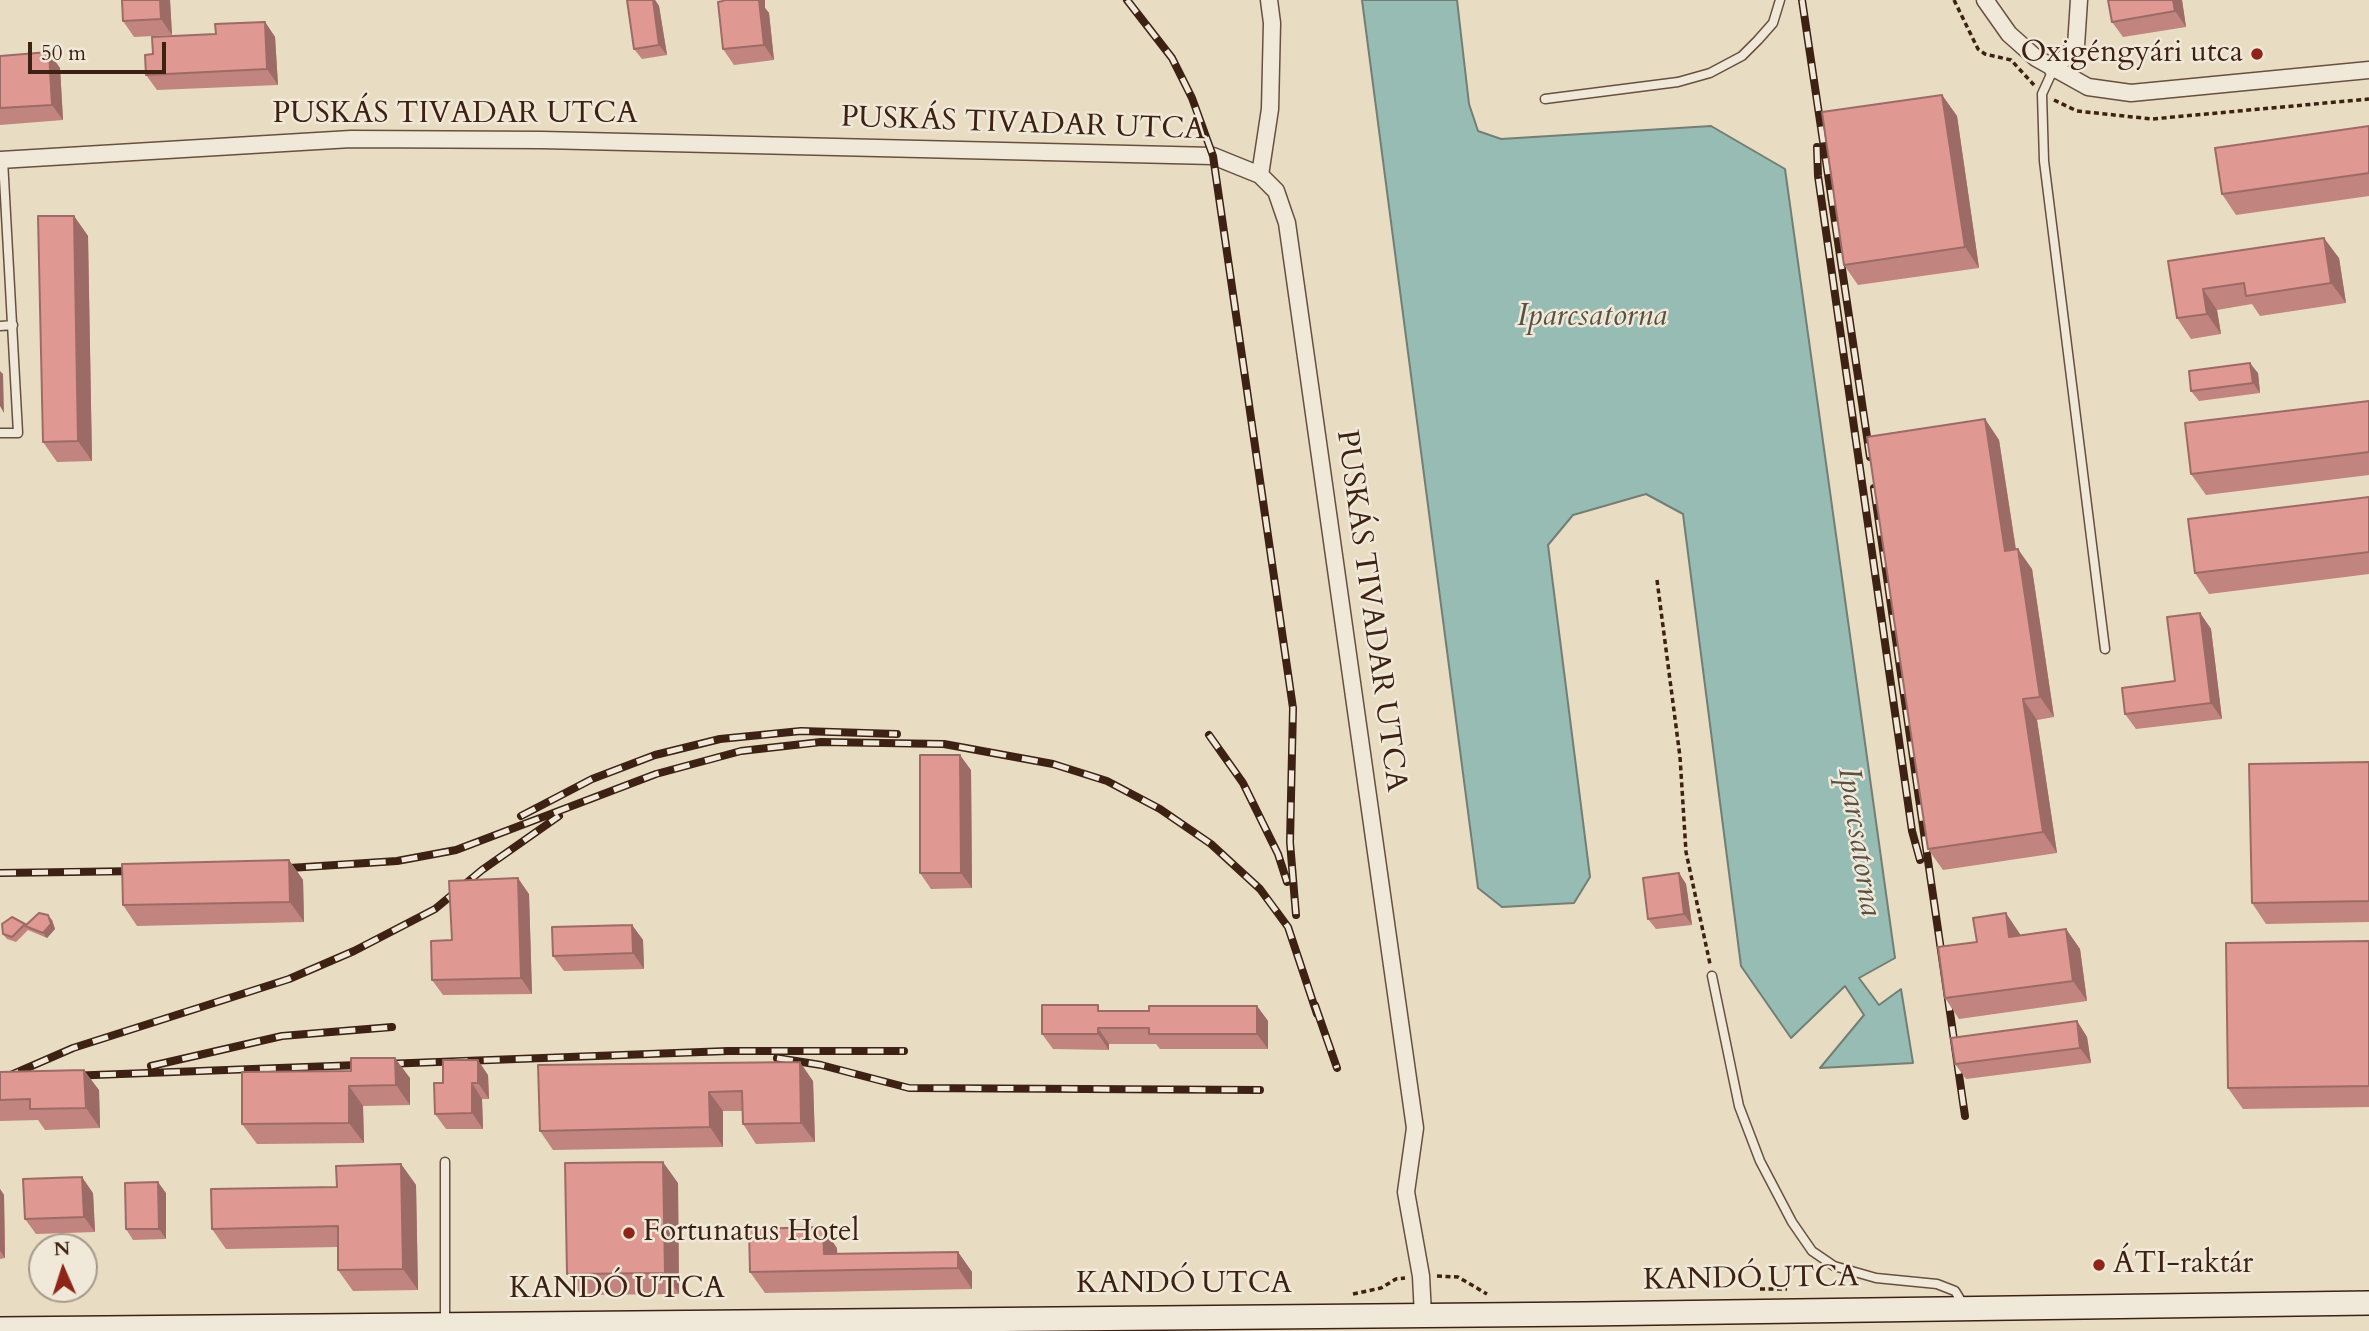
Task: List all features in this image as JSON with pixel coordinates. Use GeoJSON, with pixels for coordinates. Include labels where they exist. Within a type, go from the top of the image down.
{"type":"FeatureCollection","features":[{"type":"Feature","properties":{"kind":"street"},"geometry":{"type":"LineString","coordinates":[[1259,175],[1270,109],[1272,23],[1269,0]]}},
{"type":"Feature","properties":{"kind":"street"},"geometry":{"type":"LineString","coordinates":[[1985,0],[2009,34],[2053,70],[2088,87],[2131,93],[2369,70]]}},
{"type":"Feature","properties":{"kind":"street"},"geometry":{"type":"LineString","coordinates":[[2053,70],[2076,46],[2079,0]]}},
{"type":"Feature","properties":{"kind":"street","name":"PUSKÁS TIVADAR UTCA"},"geometry":{"type":"LineString","coordinates":[[1,160],[351,139],[542,140],[1213,156],[1259,175],[1276,191],[1287,223],[1293,264],[1415,1128],[1406,1192],[1421,1276],[1423,1315]]}},
{"type":"Feature","properties":{"kind":"street","name":"KANDÓ UTCA"},"geometry":{"type":"LineString","coordinates":[[0,1329],[1967,1310],[2369,1303]]}},
{"type":"Feature","properties":{"kind":"lane"},"geometry":{"type":"LineString","coordinates":[[1545,99],[1678,82],[1710,73],[1742,55],[1758,40],[1773,23],[1780,0]]}},
{"type":"Feature","properties":{"kind":"lane"},"geometry":{"type":"LineString","coordinates":[[2053,70],[2042,93],[2044,161],[2105,649]]}},
{"type":"Feature","properties":{"kind":"lane"},"geometry":{"type":"LineString","coordinates":[[0,433],[18,433],[1,160]]}},
{"type":"Feature","properties":{"kind":"lane"},"geometry":{"type":"LineString","coordinates":[[0,326],[13,326]]}},
{"type":"Feature","properties":{"kind":"lane"},"geometry":{"type":"LineString","coordinates":[[1712,976],[1739,1106],[1766,1173],[1792,1222],[1812,1251],[1834,1266],[1865,1275],[1937,1284],[1955,1291],[1967,1310]]}},
{"type":"Feature","properties":{"kind":"lane"},"geometry":{"type":"LineString","coordinates":[[445,1162],[445,1323]]}},
{"type":"Feature","properties":{"kind":"path"},"geometry":{"type":"LineString","coordinates":[[1657,580],[1680,757],[1686,852],[1712,976]]}},
{"type":"Feature","properties":{"kind":"water","name":"Iparcsatorna"},"geometry":{"type":"Polygon","coordinates":[[[1362,0],[1457,0],[1469,104],[1478,131],[1501,139],[1711,126],[1785,169],[1895,958],[1859,978],[1879,1005],[1901,989],[1913,1063],[1820,1068],[1864,1015],[1845,986],[1791,1038],[1741,966],[1683,514],[1646,494],[1573,515],[1548,545],[1590,877],[1574,903],[1502,907],[1478,888],[1362,0]]]}},
{"type":"Feature","properties":{"kind":"building"},"geometry":{"type":"Polygon","coordinates":[[[122,0],[160,0],[161,19],[123,21],[122,0]]]}},
{"type":"Feature","properties":{"kind":"building"},"geometry":{"type":"Polygon","coordinates":[[[627,0],[653,0],[659,45],[634,49],[627,0]]]}},
{"type":"Feature","properties":{"kind":"building"},"geometry":{"type":"Polygon","coordinates":[[[759,0],[764,45],[723,49],[718,2],[759,0]]]}},
{"type":"Feature","properties":{"kind":"building"},"geometry":{"type":"Polygon","coordinates":[[[2108,0],[2173,0],[2175,11],[2112,22],[2108,0]]]}},
{"type":"Feature","properties":{"kind":"building"},"geometry":{"type":"Polygon","coordinates":[[[265,22],[267,69],[146,75],[145,55],[153,54],[152,37],[216,34],[215,24],[265,22]]]}},
{"type":"Feature","properties":{"kind":"building"},"geometry":{"type":"Polygon","coordinates":[[[49,52],[52,105],[0,108],[0,56],[49,52]]]}},
{"type":"Feature","properties":{"kind":"building"},"geometry":{"type":"Polygon","coordinates":[[[1942,95],[1965,247],[1844,265],[1822,112],[1942,95]]]}},
{"type":"Feature","properties":{"kind":"building"},"geometry":{"type":"Polygon","coordinates":[[[2369,126],[2369,173],[2222,194],[2215,148],[2369,126]]]}},
{"type":"Feature","properties":{"kind":"building"},"geometry":{"type":"Polygon","coordinates":[[[38,216],[74,216],[78,441],[43,442],[38,216]]]}},
{"type":"Feature","properties":{"kind":"building"},"geometry":{"type":"Polygon","coordinates":[[[2324,238],[2331,283],[2246,296],[2244,283],[2203,289],[2207,314],[2177,318],[2168,261],[2324,238]]]}},
{"type":"Feature","properties":{"kind":"building"},"geometry":{"type":"Polygon","coordinates":[[[2250,363],[2253,383],[2191,391],[2189,371],[2250,363]]]}},
{"type":"Feature","properties":{"kind":"building"},"geometry":{"type":"Polygon","coordinates":[[[2369,401],[2369,452],[2191,474],[2185,423],[2369,401]]]}},
{"type":"Feature","properties":{"kind":"building"},"geometry":{"type":"Polygon","coordinates":[[[1985,419],[2005,551],[2018,549],[2040,697],[2023,699],[2043,832],[1928,849],[1867,437],[1985,419]]]}},
{"type":"Feature","properties":{"kind":"building"},"geometry":{"type":"Polygon","coordinates":[[[2369,497],[2369,552],[2195,573],[2188,519],[2369,497]]]}},
{"type":"Feature","properties":{"kind":"building"},"geometry":{"type":"Polygon","coordinates":[[[2200,613],[2211,703],[2125,714],[2122,688],[2175,681],[2167,617],[2200,613]]]}},
{"type":"Feature","properties":{"kind":"building"},"geometry":{"type":"Polygon","coordinates":[[[920,755],[960,755],[961,873],[920,873],[920,755]]]}},
{"type":"Feature","properties":{"kind":"building"},"geometry":{"type":"Polygon","coordinates":[[[2369,762],[2369,901],[2252,903],[2249,764],[2369,762]]]}},
{"type":"Feature","properties":{"kind":"building"},"geometry":{"type":"Polygon","coordinates":[[[289,860],[290,902],[123,905],[122,864],[289,860]]]}},
{"type":"Feature","properties":{"kind":"building"},"geometry":{"type":"Polygon","coordinates":[[[1679,873],[1684,914],[1648,919],[1643,878],[1679,873]]]}},
{"type":"Feature","properties":{"kind":"building"},"geometry":{"type":"Polygon","coordinates":[[[518,878],[521,978],[432,980],[431,941],[452,940],[449,881],[518,878]]]}},
{"type":"Feature","properties":{"kind":"building"},"geometry":{"type":"Polygon","coordinates":[[[39,913],[48,915],[51,924],[43,933],[25,926],[39,913]]]}},
{"type":"Feature","properties":{"kind":"building"},"geometry":{"type":"Polygon","coordinates":[[[2006,913],[2009,937],[2066,929],[2073,981],[1945,998],[1938,947],[1977,942],[1973,918],[2006,913]]]}},
{"type":"Feature","properties":{"kind":"building"},"geometry":{"type":"Polygon","coordinates":[[[12,917],[25,924],[12,937],[3,934],[2,924],[12,917]]]}},
{"type":"Feature","properties":{"kind":"building"},"geometry":{"type":"Polygon","coordinates":[[[632,925],[633,953],[553,956],[552,927],[632,925]]]}},
{"type":"Feature","properties":{"kind":"building"},"geometry":{"type":"Polygon","coordinates":[[[2369,941],[2369,1086],[2228,1088],[2226,943],[2369,941]]]}},
{"type":"Feature","properties":{"kind":"building"},"geometry":{"type":"Polygon","coordinates":[[[1042,1005],[1098,1005],[1098,1011],[1149,1011],[1149,1006],[1257,1006],[1257,1034],[1149,1034],[1149,1028],[1098,1028],[1098,1034],[1042,1034],[1042,1005]]]}},
{"type":"Feature","properties":{"kind":"building"},"geometry":{"type":"Polygon","coordinates":[[[2077,1021],[2080,1048],[1955,1064],[1951,1038],[2077,1021]]]}},
{"type":"Feature","properties":{"kind":"building"},"geometry":{"type":"Polygon","coordinates":[[[351,1058],[395,1058],[396,1085],[349,1086],[349,1123],[242,1124],[242,1072],[351,1071],[351,1058]]]}},
{"type":"Feature","properties":{"kind":"building"},"geometry":{"type":"Polygon","coordinates":[[[443,1060],[478,1060],[478,1083],[472,1083],[472,1113],[435,1114],[434,1083],[443,1083],[443,1060]]]}},
{"type":"Feature","properties":{"kind":"building"},"geometry":{"type":"Polygon","coordinates":[[[800,1062],[801,1123],[743,1124],[742,1091],[709,1092],[710,1127],[540,1131],[538,1065],[800,1062]]]}},
{"type":"Feature","properties":{"kind":"building"},"geometry":{"type":"Polygon","coordinates":[[[84,1070],[86,1108],[30,1109],[30,1099],[0,1100],[0,1072],[84,1070]]]}},
{"type":"Feature","properties":{"kind":"building","name":"Fortunatus Hotel"},"geometry":{"type":"Polygon","coordinates":[[[663,1162],[665,1273],[567,1274],[565,1163],[663,1162]]]}},
{"type":"Feature","properties":{"kind":"building"},"geometry":{"type":"Polygon","coordinates":[[[401,1164],[403,1269],[338,1270],[338,1226],[212,1229],[211,1189],[337,1187],[336,1166],[401,1164]]]}},
{"type":"Feature","properties":{"kind":"building"},"geometry":{"type":"Polygon","coordinates":[[[82,1177],[84,1217],[25,1219],[23,1179],[82,1177]]]}},
{"type":"Feature","properties":{"kind":"building"},"geometry":{"type":"Polygon","coordinates":[[[158,1182],[159,1229],[126,1229],[125,1183],[158,1182]]]}},
{"type":"Feature","properties":{"kind":"building"},"geometry":{"type":"Polygon","coordinates":[[[823,1227],[824,1254],[958,1252],[958,1268],[750,1272],[749,1229],[823,1227]]]}},
{"type":"Feature","properties":{"kind":"railway"},"geometry":{"type":"LineString","coordinates":[[1127,0],[1172,58],[1192,98],[1213,156],[1293,708],[1290,842],[1296,915]]}},
{"type":"Feature","properties":{"kind":"railway"},"geometry":{"type":"LineString","coordinates":[[1802,0],[1870,457]]}},
{"type":"Feature","properties":{"kind":"railway"},"geometry":{"type":"LineString","coordinates":[[1817,147],[1818,176],[1912,831],[1920,860]]}},
{"type":"Feature","properties":{"kind":"railway"},"geometry":{"type":"LineString","coordinates":[[1874,488],[1965,1116]]}},
{"type":"Feature","properties":{"kind":"railway"},"geometry":{"type":"LineString","coordinates":[[521,816],[592,779],[655,755],[720,739],[801,731],[897,734]]}},
{"type":"Feature","properties":{"kind":"railway"},"geometry":{"type":"LineString","coordinates":[[1209,735],[1243,783],[1278,854],[1287,882]]}},
{"type":"Feature","properties":{"kind":"railway"},"geometry":{"type":"LineString","coordinates":[[274,869],[397,861],[456,850],[656,774],[741,751],[821,742],[944,744],[1053,764],[1107,781],[1160,809],[1211,844],[1260,889],[1288,927],[1317,1014]]}},
{"type":"Feature","properties":{"kind":"railway"},"geometry":{"type":"LineString","coordinates":[[4,1078],[73,1048],[289,979],[354,951],[435,909],[482,870],[559,816]]}},
{"type":"Feature","properties":{"kind":"railway"},"geometry":{"type":"LineString","coordinates":[[0,873],[141,871]]}},
{"type":"Feature","properties":{"kind":"railway"},"geometry":{"type":"LineString","coordinates":[[1315,1005],[1337,1068]]}},
{"type":"Feature","properties":{"kind":"railway"},"geometry":{"type":"LineString","coordinates":[[151,1066],[282,1036],[392,1027]]}},
{"type":"Feature","properties":{"kind":"railway"},"geometry":{"type":"LineString","coordinates":[[68,1076],[728,1051],[904,1051]]}},
{"type":"Feature","properties":{"kind":"railway"},"geometry":{"type":"LineString","coordinates":[[777,1058],[821,1065],[909,1088],[1260,1090]]}},
{"type":"Feature","properties":{"kind":"place","name":"Oxigéngyári utca"},"geometry":{"type":"Point","coordinates":[2257,54]}},
{"type":"Feature","properties":{"kind":"place","name":"Fortunatus Hotel"},"geometry":{"type":"Point","coordinates":[629,1233]}},
{"type":"Feature","properties":{"kind":"place","name":"ÁTI-raktár"},"geometry":{"type":"Point","coordinates":[2099,1265]}}]}
